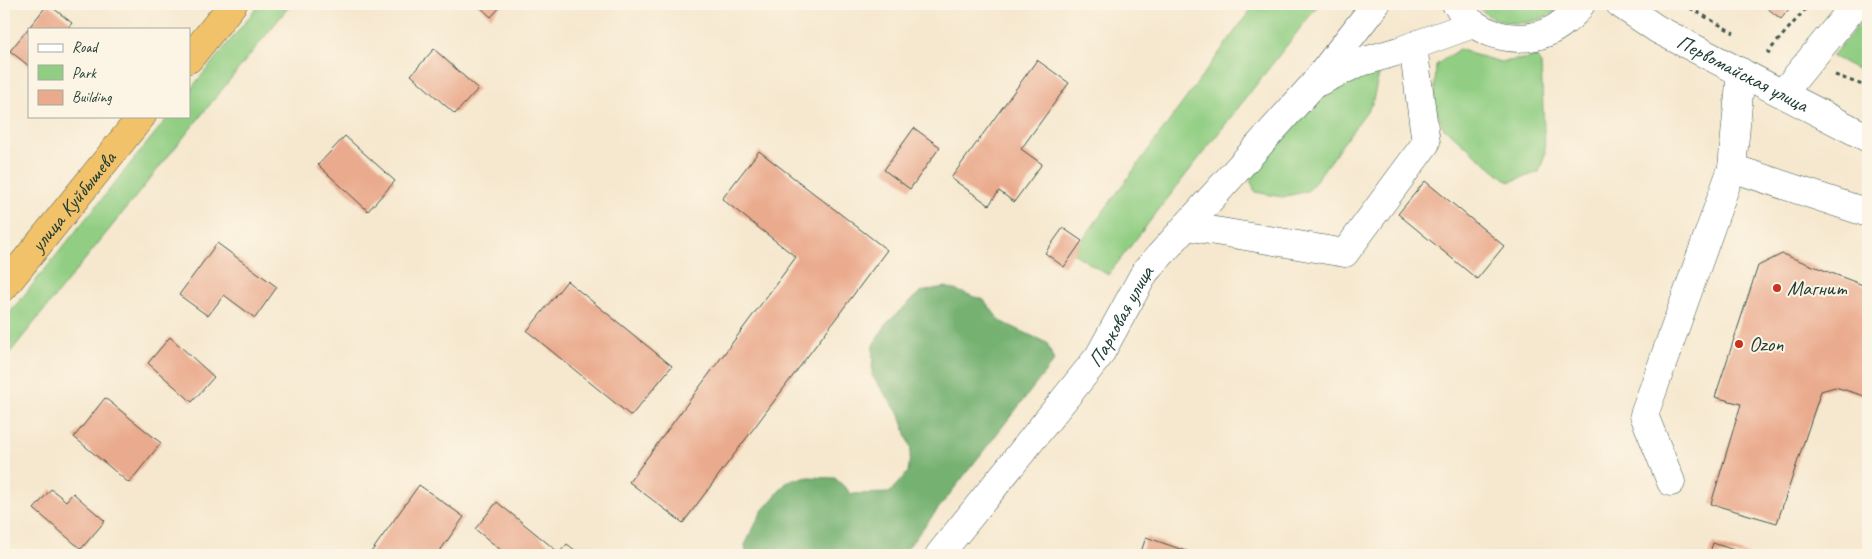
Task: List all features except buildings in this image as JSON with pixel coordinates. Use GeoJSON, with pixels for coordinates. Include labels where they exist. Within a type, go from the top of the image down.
{"type":"FeatureCollection","features":[{"type":"Feature","properties":{"kind":"highway"},"geometry":{"type":"LineString","coordinates":[[190,57],[233,4]]}},
{"type":"Feature","properties":{"kind":"highway","name":"улица Куйбышева"},"geometry":{"type":"LineString","coordinates":[[4,287],[140,118]]}},
{"type":"Feature","properties":{"kind":"street","name":"Парковая улица"},"geometry":{"type":"LineString","coordinates":[[939,555],[1099,356],[1145,272],[1313,85],[1376,4]]}},
{"type":"Feature","properties":{"kind":"street"},"geometry":{"type":"LineString","coordinates":[[1456,4],[1474,24],[1500,37],[1529,39],[1556,30],[1578,10],[1581,4]]}},
{"type":"Feature","properties":{"kind":"street","name":"Первомайская улица"},"geometry":{"type":"LineString","coordinates":[[1620,4],[1657,29],[1868,138]]}},
{"type":"Feature","properties":{"kind":"street"},"geometry":{"type":"LineString","coordinates":[[1783,93],[1856,4]]}},
{"type":"Feature","properties":{"kind":"street","name":"Парковая улица"},"geometry":{"type":"LineString","coordinates":[[1313,85],[1358,63],[1474,24]]}},
{"type":"Feature","properties":{"kind":"street"},"geometry":{"type":"LineString","coordinates":[[1186,226],[1345,253],[1426,143],[1413,46]]}},
{"type":"Feature","properties":{"kind":"street"},"geometry":{"type":"LineString","coordinates":[[1672,482],[1644,415],[1732,168],[1741,72]]}},
{"type":"Feature","properties":{"kind":"street"},"geometry":{"type":"LineString","coordinates":[[1732,168],[1868,213]]}},
{"type":"Feature","properties":{"kind":"path"},"geometry":{"type":"LineString","coordinates":[[1683,4],[1742,38]]}},
{"type":"Feature","properties":{"kind":"green space"},"geometry":{"type":"Polygon","coordinates":[[[260,4],[291,4],[4,360],[4,320],[167,118],[190,118],[190,90],[260,4]]]}},
{"type":"Feature","properties":{"kind":"green space"},"geometry":{"type":"Polygon","coordinates":[[[1255,4],[1319,4],[1108,275],[1073,253],[1255,4]]]}},
{"type":"Feature","properties":{"kind":"green space"},"geometry":{"type":"Polygon","coordinates":[[[1476,4],[1564,4],[1544,18],[1520,23],[1495,19],[1476,4]]]}},
{"type":"Feature","properties":{"kind":"green space"},"geometry":{"type":"Polygon","coordinates":[[[1868,14],[1868,75],[1832,56],[1868,14]]]}},
{"type":"Feature","properties":{"kind":"green space"},"geometry":{"type":"Polygon","coordinates":[[[1459,49],[1501,62],[1537,57],[1541,64],[1545,154],[1539,172],[1509,182],[1443,127],[1434,104],[1436,65],[1459,49]]]}},
{"type":"Feature","properties":{"kind":"green space"},"geometry":{"type":"Polygon","coordinates":[[[1380,70],[1372,104],[1308,191],[1282,197],[1255,192],[1248,173],[1320,93],[1380,70]]]}},
{"type":"Feature","properties":{"kind":"green space"},"geometry":{"type":"Polygon","coordinates":[[[946,287],[984,300],[1000,321],[1047,343],[1054,361],[902,555],[746,555],[745,545],[762,511],[788,481],[809,477],[835,478],[852,494],[889,493],[908,472],[911,449],[900,415],[872,376],[873,345],[887,323],[920,292],[946,287]]]}},
{"type":"Feature","properties":{"kind":"place","name":"Магнит"},"geometry":{"type":"Point","coordinates":[1777,288]}},
{"type":"Feature","properties":{"kind":"place","name":"Ozon"},"geometry":{"type":"Point","coordinates":[1739,344]}}]}
